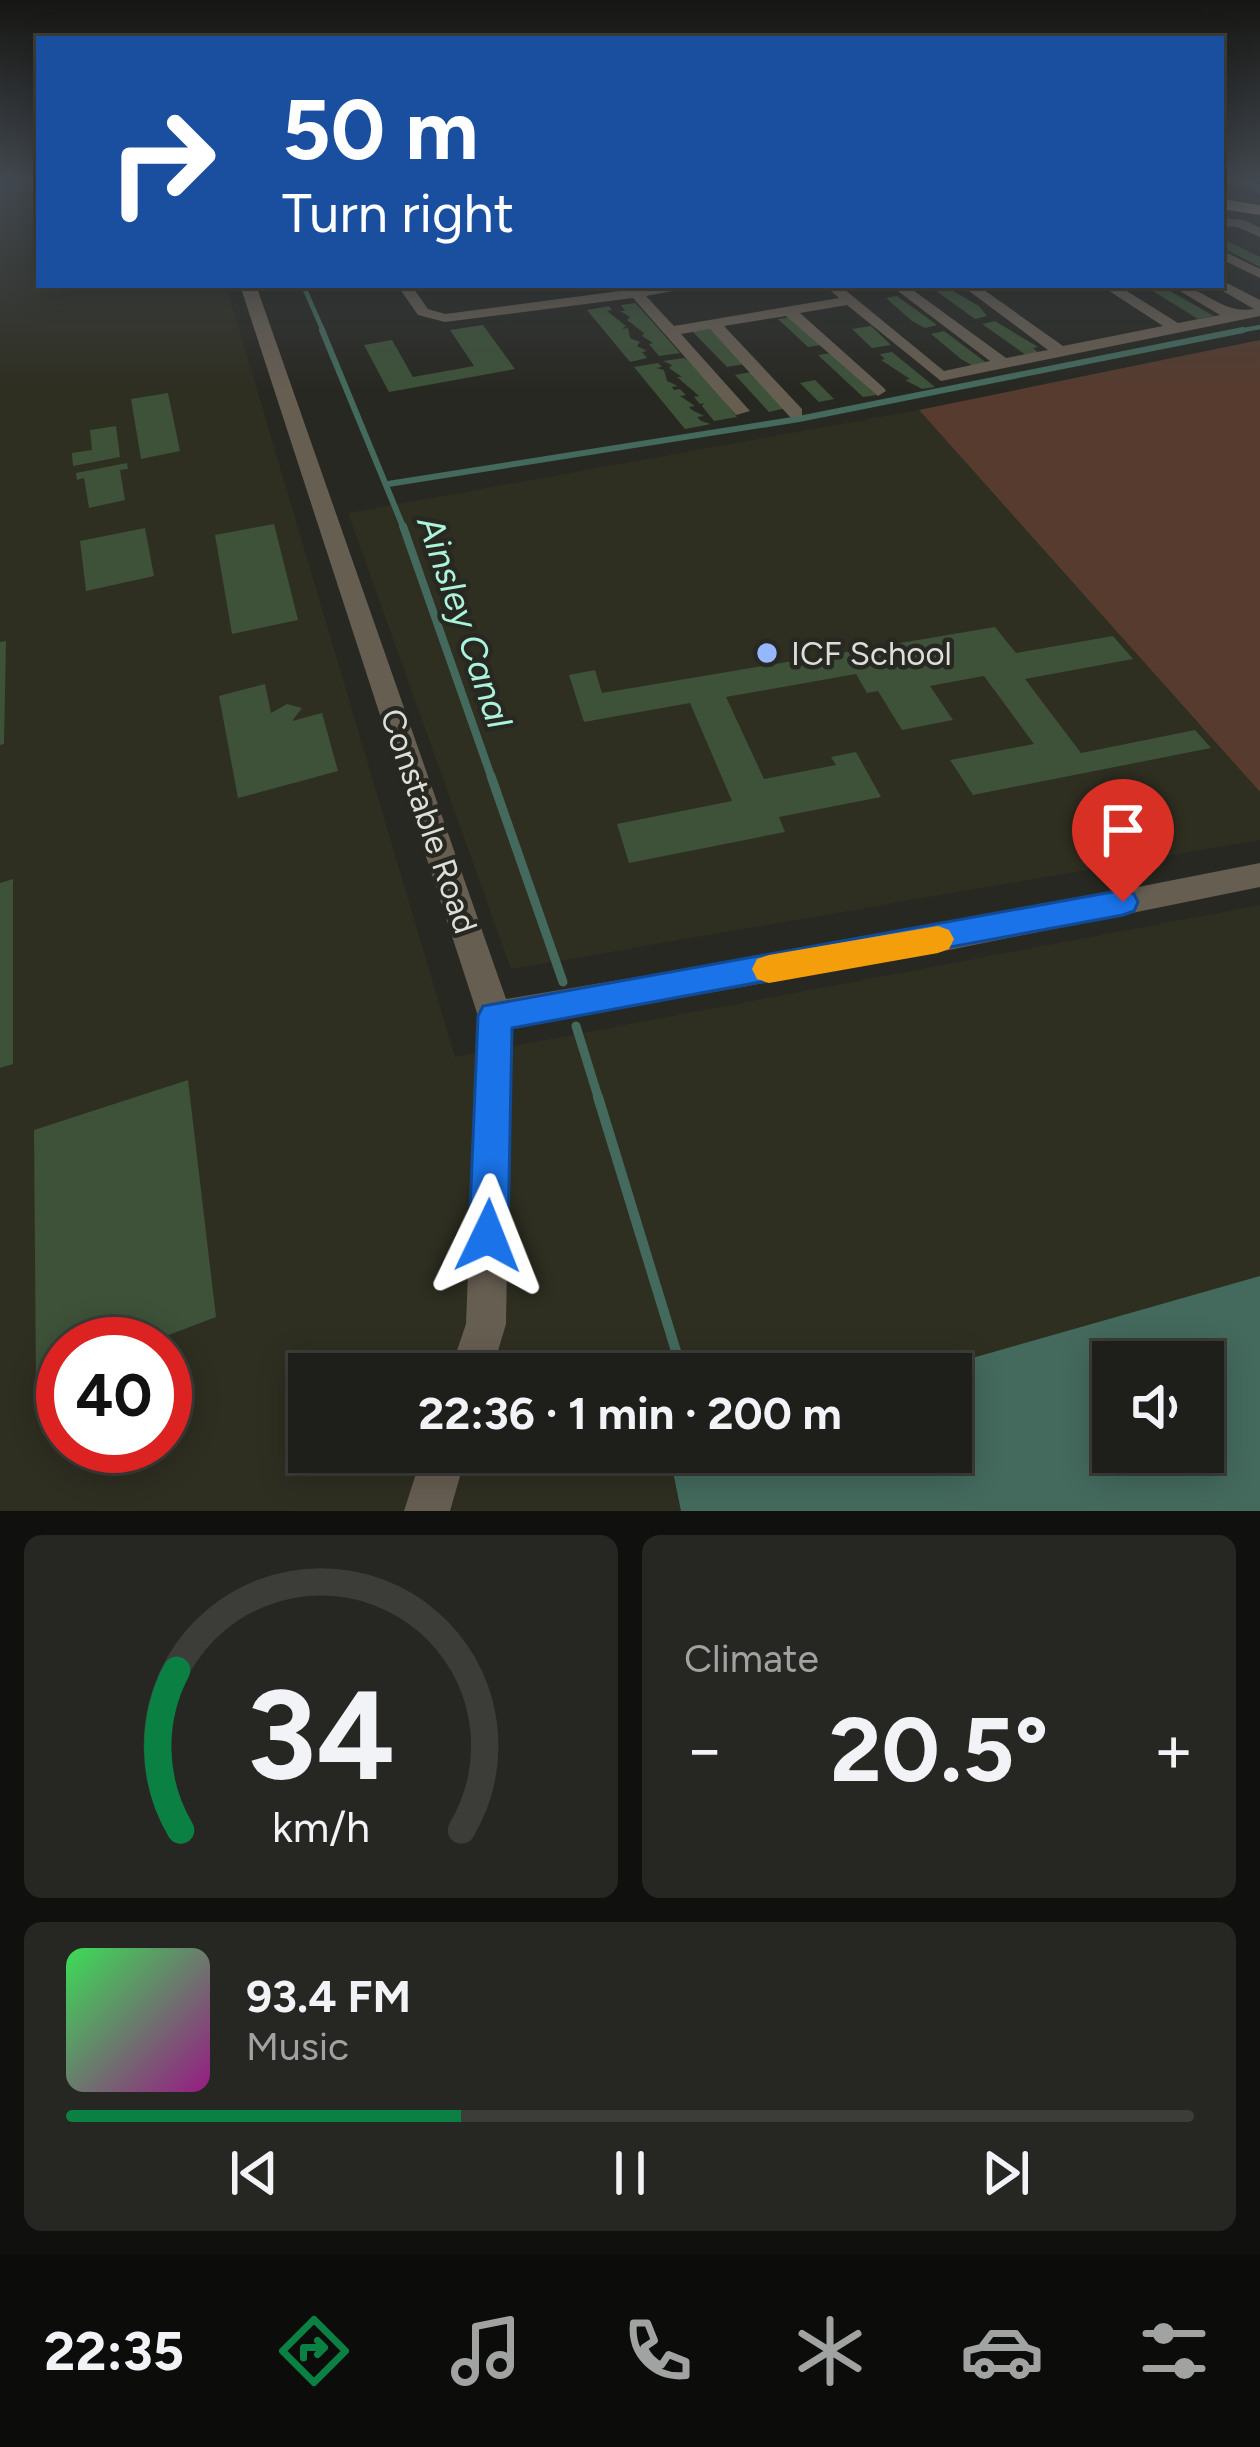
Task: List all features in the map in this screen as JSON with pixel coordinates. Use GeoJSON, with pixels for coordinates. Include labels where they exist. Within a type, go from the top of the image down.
{"type":"FeatureCollection","features":[{"type":"Feature","properties":{"kind":"street"},"geometry":{"type":"LineString","coordinates":[[1224,256],[1260,274]]}},
{"type":"Feature","properties":{"kind":"street"},"geometry":{"type":"LineString","coordinates":[[1224,286],[1260,309]]}},
{"type":"Feature","properties":{"kind":"street","name":"Constable Road"},"geometry":{"type":"LineString","coordinates":[[249,288],[495,1016],[486,1324],[477,1353]]}},
{"type":"Feature","properties":{"kind":"street"},"geometry":{"type":"LineString","coordinates":[[406,288],[423,312],[445,318],[677,288]]}},
{"type":"Feature","properties":{"kind":"street"},"geometry":{"type":"LineString","coordinates":[[834,288],[941,376],[1260,309]]}},
{"type":"Feature","properties":{"kind":"street"},"geometry":{"type":"LineString","coordinates":[[901,288],[1004,364]]}},
{"type":"Feature","properties":{"kind":"street"},"geometry":{"type":"LineString","coordinates":[[972,288],[1061,352]]}},
{"type":"Feature","properties":{"kind":"street"},"geometry":{"type":"LineString","coordinates":[[1112,288],[1176,328]]}},
{"type":"Feature","properties":{"kind":"street"},"geometry":{"type":"LineString","coordinates":[[1183,288],[1234,316]]}},
{"type":"Feature","properties":{"kind":"street"},"geometry":{"type":"LineString","coordinates":[[638,295],[742,412]]}},
{"type":"Feature","properties":{"kind":"street"},"geometry":{"type":"LineString","coordinates":[[670,331],[848,301]]}},
{"type":"Feature","properties":{"kind":"street"},"geometry":{"type":"LineString","coordinates":[[790,312],[878,391]]}},
{"type":"Feature","properties":{"kind":"street"},"geometry":{"type":"LineString","coordinates":[[714,324],[796,412]]}},
{"type":"Feature","properties":{"kind":"street"},"geometry":{"type":"LineString","coordinates":[[495,1016],[939,939],[1260,875]]}},
{"type":"Feature","properties":{"kind":"street"},"geometry":{"type":"LineString","coordinates":[[427,1511],[439,1473]]}},
{"type":"Feature","properties":{"kind":"shaded area"},"geometry":{"type":"Polygon","coordinates":[[[0,251],[36,251],[36,288],[227,288],[455,1057],[1260,905],[1260,1511],[0,1511],[0,251]]]}},
{"type":"Feature","properties":{"kind":"shaded area"},"geometry":{"type":"Polygon","coordinates":[[[1260,340],[1260,792],[919,410],[1260,340]]]}},
{"type":"Feature","properties":{"kind":"shaded area","name":"ICF School"},"geometry":{"type":"Polygon","coordinates":[[[919,410],[1260,792],[1260,840],[511,969],[348,513],[919,410]]]}},
{"type":"Feature","properties":{"kind":"shaded area"},"geometry":{"type":"Polygon","coordinates":[[[1260,1276],[1260,1511],[681,1511],[673,1473],[972,1473],[972,1358],[1260,1276]]]}},
{"type":"Feature","properties":{"kind":"building"},"geometry":{"type":"Polygon","coordinates":[[[1228,251],[1247,251],[1260,257],[1260,267],[1228,251]]]}},
{"type":"Feature","properties":{"kind":"building"},"geometry":{"type":"Polygon","coordinates":[[[948,288],[987,316],[975,319],[935,290],[948,288]]]}},
{"type":"Feature","properties":{"kind":"building"},"geometry":{"type":"Polygon","coordinates":[[[1165,288],[1214,316],[1198,319],[1153,291],[1165,288]]]}},
{"type":"Feature","properties":{"kind":"building"},"geometry":{"type":"Polygon","coordinates":[[[897,296],[937,325],[925,328],[912,321],[886,298],[897,296]]]}},
{"type":"Feature","properties":{"kind":"building"},"geometry":{"type":"Polygon","coordinates":[[[635,303],[680,353],[659,356],[649,344],[653,343],[620,311],[625,311],[621,305],[635,303]]]}},
{"type":"Feature","properties":{"kind":"building"},"geometry":{"type":"Polygon","coordinates":[[[609,306],[612,310],[607,311],[626,326],[622,329],[628,328],[630,338],[640,342],[637,346],[647,351],[642,352],[647,358],[630,362],[587,310],[609,306]]]}},
{"type":"Feature","properties":{"kind":"building"},"geometry":{"type":"Polygon","coordinates":[[[791,317],[821,345],[808,347],[778,319],[791,317]]]}},
{"type":"Feature","properties":{"kind":"building"},"geometry":{"type":"Polygon","coordinates":[[[995,321],[1038,347],[1033,348],[1039,353],[1026,355],[982,324],[995,321]]]}},
{"type":"Feature","properties":{"kind":"building"},"geometry":{"type":"Polygon","coordinates":[[[483,325],[515,369],[389,392],[364,345],[392,340],[413,377],[474,366],[450,330],[483,325]]]}},
{"type":"Feature","properties":{"kind":"building"},"geometry":{"type":"Polygon","coordinates":[[[871,326],[891,345],[872,348],[852,329],[871,326]]]}},
{"type":"Feature","properties":{"kind":"building"},"geometry":{"type":"Polygon","coordinates":[[[709,328],[745,364],[727,367],[692,331],[709,328]]]}},
{"type":"Feature","properties":{"kind":"building"},"geometry":{"type":"Polygon","coordinates":[[[944,331],[988,364],[975,367],[931,334],[944,331]]]}},
{"type":"Feature","properties":{"kind":"building"},"geometry":{"type":"Polygon","coordinates":[[[892,352],[935,387],[922,389],[881,360],[885,359],[880,354],[892,352]]]}},
{"type":"Feature","properties":{"kind":"building"},"geometry":{"type":"Polygon","coordinates":[[[831,353],[877,395],[863,397],[818,355],[831,353]]]}},
{"type":"Feature","properties":{"kind":"building"},"geometry":{"type":"Polygon","coordinates":[[[684,358],[737,417],[714,421],[704,403],[694,397],[699,396],[663,361],[684,358]]]}},
{"type":"Feature","properties":{"kind":"building"},"geometry":{"type":"Polygon","coordinates":[[[658,363],[662,367],[656,368],[664,370],[667,381],[678,386],[674,390],[680,389],[686,395],[680,396],[695,406],[689,407],[704,416],[697,417],[711,424],[685,429],[634,367],[658,363]]]}},
{"type":"Feature","properties":{"kind":"building"},"geometry":{"type":"Polygon","coordinates":[[[751,372],[786,408],[769,412],[735,375],[751,372]]]}},
{"type":"Feature","properties":{"kind":"building"},"geometry":{"type":"Polygon","coordinates":[[[815,380],[834,399],[819,402],[800,383],[815,380]]]}},
{"type":"Feature","properties":{"kind":"building"},"geometry":{"type":"Polygon","coordinates":[[[168,393],[180,451],[141,459],[131,399],[168,393]]]}},
{"type":"Feature","properties":{"kind":"building"},"geometry":{"type":"Polygon","coordinates":[[[116,426],[120,457],[73,466],[72,453],[92,450],[90,430],[116,426]]]}},
{"type":"Feature","properties":{"kind":"building"},"geometry":{"type":"Polygon","coordinates":[[[127,463],[128,469],[120,470],[125,500],[89,508],[84,478],[77,480],[76,473],[127,463]]]}},
{"type":"Feature","properties":{"kind":"building"},"geometry":{"type":"Polygon","coordinates":[[[274,524],[298,620],[232,634],[215,535],[274,524]]]}},
{"type":"Feature","properties":{"kind":"building"},"geometry":{"type":"Polygon","coordinates":[[[145,528],[154,576],[86,591],[80,541],[145,528]]]}},
{"type":"Feature","properties":{"kind":"building"},"geometry":{"type":"Polygon","coordinates":[[[995,627],[1016,653],[1113,636],[1133,659],[1025,679],[1081,753],[1195,730],[1211,748],[973,795],[950,760],[1034,744],[984,676],[930,686],[953,720],[902,730],[878,691],[867,693],[856,674],[726,697],[764,779],[836,765],[831,757],[856,752],[881,797],[779,817],[785,832],[629,863],[617,824],[732,801],[690,703],[584,722],[569,675],[595,670],[602,693],[995,627]]]}},
{"type":"Feature","properties":{"kind":"building"},"geometry":{"type":"Polygon","coordinates":[[[6,641],[4,744],[0,745],[0,642],[6,641]]]}},
{"type":"Feature","properties":{"kind":"building"},"geometry":{"type":"Polygon","coordinates":[[[265,684],[271,713],[287,704],[302,708],[292,721],[322,713],[338,771],[238,798],[219,696],[265,684]]]}},
{"type":"Feature","properties":{"kind":"building"},"geometry":{"type":"Polygon","coordinates":[[[13,879],[13,1064],[0,1068],[0,883],[13,879]]]}},
{"type":"Feature","properties":{"kind":"building"},"geometry":{"type":"Polygon","coordinates":[[[188,1080],[216,1317],[192,1326],[192,1317],[36,1317],[36,1386],[34,1130],[188,1080]]]}},
{"type":"Feature","properties":{"kind":"waterway","name":"Ainsley Canal"},"geometry":{"type":"LineString","coordinates":[[304,288],[324,333]]}},
{"type":"Feature","properties":{"kind":"waterway"},"geometry":{"type":"LineString","coordinates":[[1229,333],[1260,327]]}},
{"type":"Feature","properties":{"kind":"waterway","name":"Ainsley Canal"},"geometry":{"type":"LineString","coordinates":[[322,330],[404,529]]}},
{"type":"Feature","properties":{"kind":"waterway"},"geometry":{"type":"LineString","coordinates":[[1229,333],[1243,330]]}},
{"type":"Feature","properties":{"kind":"waterway"},"geometry":{"type":"LineString","coordinates":[[388,484],[799,419],[1229,333]]}},
{"type":"Feature","properties":{"kind":"waterway","name":"Ainsley Canal"},"geometry":{"type":"LineString","coordinates":[[403,526],[492,779]]}},
{"type":"Feature","properties":{"kind":"waterway","name":"Ainsley Canal"},"geometry":{"type":"LineString","coordinates":[[491,776],[563,982]]}},
{"type":"Feature","properties":{"kind":"waterway","name":"Ainsley Canal"},"geometry":{"type":"LineString","coordinates":[[576,1026],[599,1100]]}},
{"type":"Feature","properties":{"kind":"waterway","name":"Ainsley Canal"},"geometry":{"type":"LineString","coordinates":[[598,1097],[677,1353]]}},
{"type":"Feature","properties":{"kind":"slow traffic"},"geometry":{"type":"LineString","coordinates":[[769,969],[938,939]]}},
{"type":"Feature","properties":{"kind":"place","name":"ICF School"},"geometry":{"type":"Point","coordinates":[767,653]}},
{"type":"Feature","properties":{"kind":"route"},"geometry":{"type":"LineString","coordinates":[[488,1236],[495,1016],[1123,902]]}}]}
